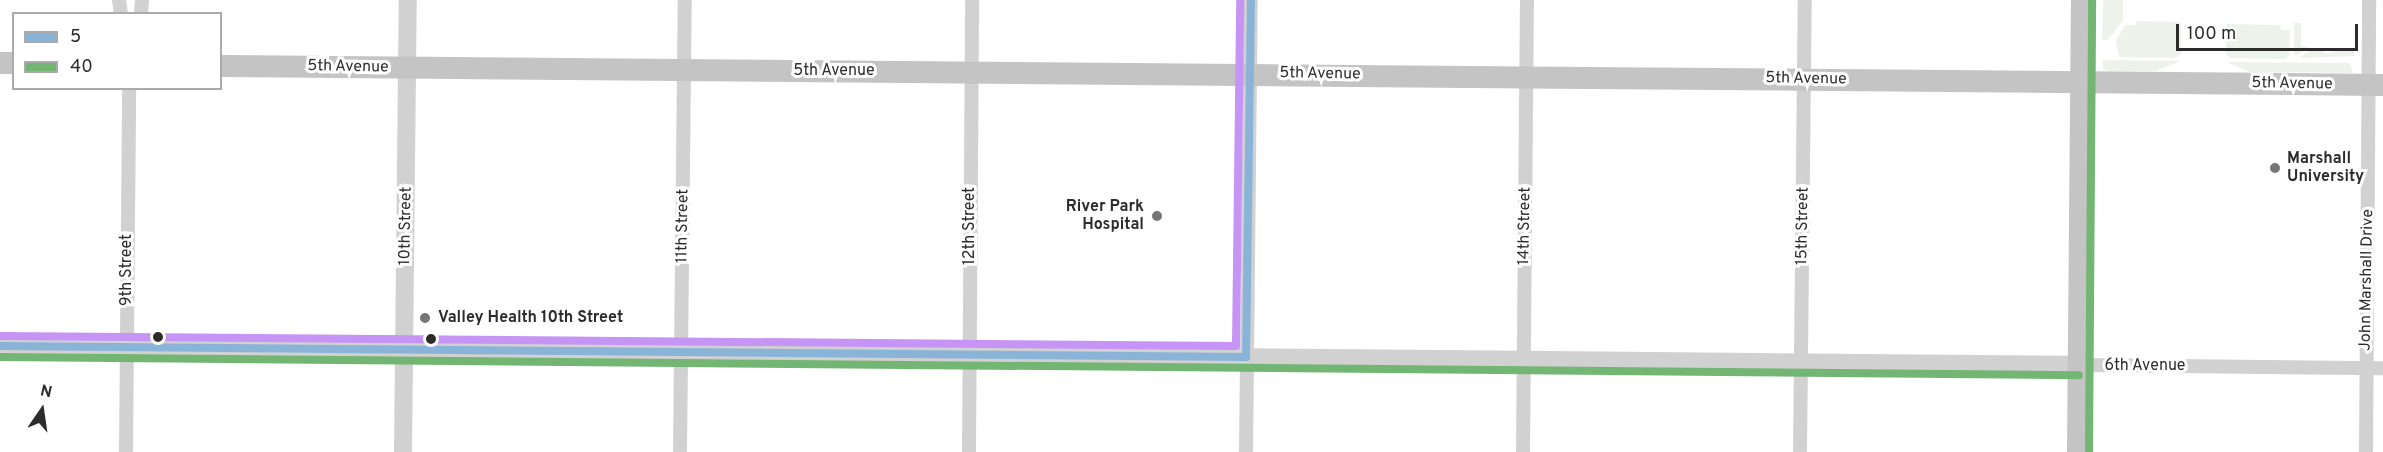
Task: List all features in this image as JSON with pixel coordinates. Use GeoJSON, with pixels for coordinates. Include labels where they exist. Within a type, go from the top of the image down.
{"type":"FeatureCollection","features":[{"type":"Feature","properties":{"kind":"main road"},"geometry":{"type":"LineString","coordinates":[[2078,452],[2082,0]]}},
{"type":"Feature","properties":{"kind":"main road","name":"5th Avenue"},"geometry":{"type":"LineString","coordinates":[[222,66],[2376,85]]}},
{"type":"Feature","properties":{"kind":"street","name":"10th Street"},"geometry":{"type":"LineString","coordinates":[[403,452],[408,0]]}},
{"type":"Feature","properties":{"kind":"street","name":"11th Street"},"geometry":{"type":"LineString","coordinates":[[680,452],[685,0]]}},
{"type":"Feature","properties":{"kind":"street","name":"12th Street"},"geometry":{"type":"LineString","coordinates":[[969,452],[972,0]]}},
{"type":"Feature","properties":{"kind":"street"},"geometry":{"type":"LineString","coordinates":[[1246,452],[1251,0]]}},
{"type":"Feature","properties":{"kind":"street","name":"14th Street"},"geometry":{"type":"LineString","coordinates":[[1523,452],[1527,0]]}},
{"type":"Feature","properties":{"kind":"street","name":"15th Street"},"geometry":{"type":"LineString","coordinates":[[1800,452],[1805,0]]}},
{"type":"Feature","properties":{"kind":"street","name":"John Marshall Drive"},"geometry":{"type":"LineString","coordinates":[[2366,452],[2376,85],[2369,0]]}},
{"type":"Feature","properties":{"kind":"street","name":"9th Street"},"geometry":{"type":"LineString","coordinates":[[126,452],[129,90]]}},
{"type":"Feature","properties":{"kind":"street","name":"6th Avenue"},"geometry":{"type":"LineString","coordinates":[[0,346],[2383,368]]}},
{"type":"Feature","properties":{"kind":"shaded area"},"geometry":{"type":"Polygon","coordinates":[[[2103,0],[2123,0],[2123,20],[2108,40],[2102,40],[2103,0]]]}},
{"type":"Feature","properties":{"kind":"shaded area"},"geometry":{"type":"Polygon","coordinates":[[[2136,21],[2181,22],[2181,53],[2176,58],[2119,57],[2116,40],[2125,25],[2136,25],[2136,21]]]}},
{"type":"Feature","properties":{"kind":"shaded area"},"geometry":{"type":"Polygon","coordinates":[[[2294,23],[2301,23],[2301,46],[2309,47],[2297,55],[2294,54],[2294,23]]]}},
{"type":"Feature","properties":{"kind":"shaded area"},"geometry":{"type":"Polygon","coordinates":[[[2227,24],[2280,25],[2281,30],[2290,30],[2289,55],[2285,59],[2230,58],[2226,54],[2227,24]]]}},
{"type":"Feature","properties":{"kind":"shaded area"},"geometry":{"type":"Polygon","coordinates":[[[2314,47],[2327,54],[2342,49],[2354,51],[2354,56],[2300,58],[2314,47]]]}},
{"type":"Feature","properties":{"kind":"shaded area"},"geometry":{"type":"Polygon","coordinates":[[[2103,60],[2181,61],[2156,71],[2110,71],[2103,69],[2103,60]]]}},
{"type":"Feature","properties":{"kind":"shaded area"},"geometry":{"type":"Polygon","coordinates":[[[2226,62],[2350,63],[2353,73],[2250,72],[2226,62]]]}},
{"type":"Feature","properties":{"kind":"transit line"},"geometry":{"type":"LineString","coordinates":[[0,336],[1236,346],[1240,0]]}},
{"type":"Feature","properties":{"kind":"transit line","name":"5"},"geometry":{"type":"LineString","coordinates":[[1246,357],[1251,0]]}},
{"type":"Feature","properties":{"kind":"transit line","name":"40"},"geometry":{"type":"LineString","coordinates":[[2089,452],[2092,0]]}},
{"type":"Feature","properties":{"kind":"transit line","name":"5"},"geometry":{"type":"LineString","coordinates":[[0,346],[1246,357]]}},
{"type":"Feature","properties":{"kind":"transit line","name":"40"},"geometry":{"type":"LineString","coordinates":[[0,357],[2079,375]]}},
{"type":"Feature","properties":{"kind":"place","name":"Marshall University"},"geometry":{"type":"Point","coordinates":[2275,168]}},
{"type":"Feature","properties":{"kind":"place","name":"River Park Hospital"},"geometry":{"type":"Point","coordinates":[1157,216]}},
{"type":"Feature","properties":{"kind":"place","name":"Valley Health 10th Street"},"geometry":{"type":"Point","coordinates":[425,318]}}]}
